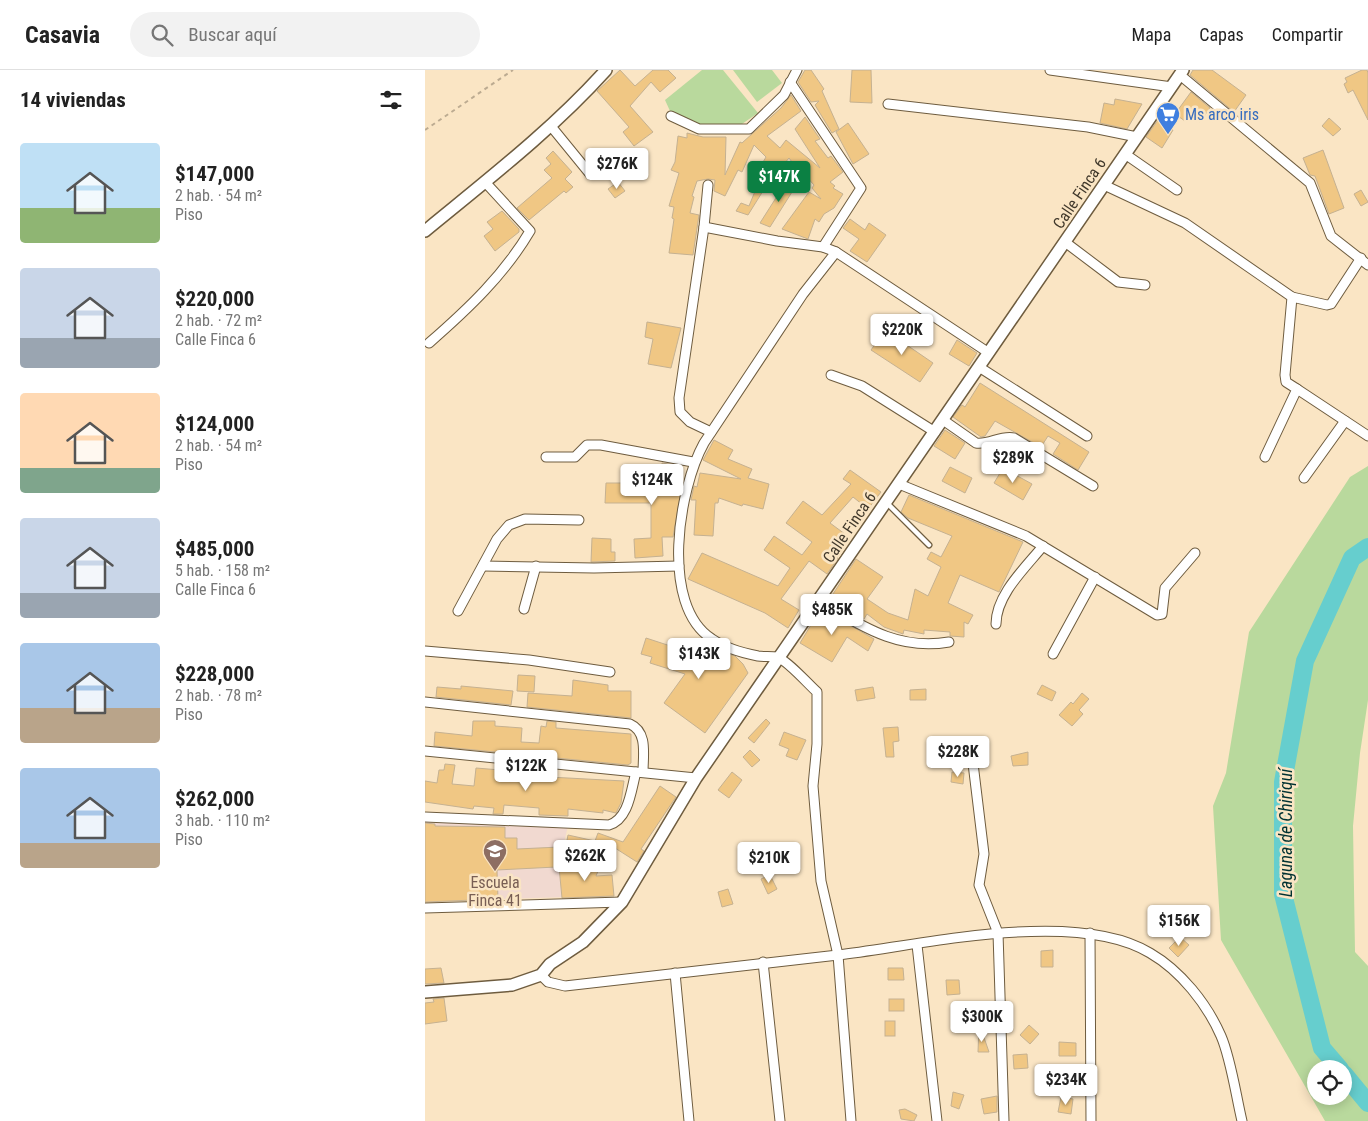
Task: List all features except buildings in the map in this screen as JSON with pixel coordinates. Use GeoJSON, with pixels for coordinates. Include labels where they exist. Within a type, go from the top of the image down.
{"type":"FeatureCollection","features":[{"type":"Feature","properties":{"kind":"street"},"geometry":{"type":"LineString","coordinates":[[425,231],[550,125],[586,92],[606,70]]}},
{"type":"Feature","properties":{"kind":"street"},"geometry":{"type":"LineString","coordinates":[[671,116],[699,129],[749,129],[783,95],[797,70]]}},
{"type":"Feature","properties":{"kind":"street"},"geometry":{"type":"LineString","coordinates":[[1050,70],[1172,87]]}},
{"type":"Feature","properties":{"kind":"street"},"geometry":{"type":"LineString","coordinates":[[1181,73],[1310,183],[1331,236],[1368,265]]}},
{"type":"Feature","properties":{"kind":"street","name":"Calle Finca 6"},"geometry":{"type":"LineString","coordinates":[[541,975],[550,964],[583,942],[622,902],[696,778],[1181,73]]}},
{"type":"Feature","properties":{"kind":"street"},"geometry":{"type":"LineString","coordinates":[[790,82],[861,188],[823,247]]}},
{"type":"Feature","properties":{"kind":"street"},"geometry":{"type":"LineString","coordinates":[[888,104],[1088,127],[1137,137]]}},
{"type":"Feature","properties":{"kind":"street"},"geometry":{"type":"LineString","coordinates":[[550,125],[590,174]]}},
{"type":"Feature","properties":{"kind":"street"},"geometry":{"type":"LineString","coordinates":[[1125,154],[1177,190]]}},
{"type":"Feature","properties":{"kind":"street"},"geometry":{"type":"LineString","coordinates":[[429,342],[479,299],[520,249],[531,230],[485,182]]}},
{"type":"Feature","properties":{"kind":"street"},"geometry":{"type":"LineString","coordinates":[[708,185],[704,227],[679,398],[680,412],[690,422],[711,432]]}},
{"type":"Feature","properties":{"kind":"street"},"geometry":{"type":"LineString","coordinates":[[1104,185],[1185,223],[1292,297],[1327,306],[1331,304],[1361,258]]}},
{"type":"Feature","properties":{"kind":"street"},"geometry":{"type":"LineString","coordinates":[[704,227],[777,242],[823,247],[836,252],[989,353]]}},
{"type":"Feature","properties":{"kind":"street"},"geometry":{"type":"LineString","coordinates":[[1065,242],[1118,282],[1145,285]]}},
{"type":"Feature","properties":{"kind":"street"},"geometry":{"type":"LineString","coordinates":[[836,252],[803,294],[693,462],[694,468],[683,508],[679,580],[685,601],[695,622],[710,638],[726,646],[760,656],[779,658],[817,692],[817,744],[813,786],[821,882],[838,955],[851,1121]]}},
{"type":"Feature","properties":{"kind":"street"},"geometry":{"type":"LineString","coordinates":[[1292,297],[1286,382],[1368,436]]}},
{"type":"Feature","properties":{"kind":"street"},"geometry":{"type":"LineString","coordinates":[[979,367],[1087,436]]}},
{"type":"Feature","properties":{"kind":"street"},"geometry":{"type":"LineString","coordinates":[[831,375],[862,386],[935,432]]}},
{"type":"Feature","properties":{"kind":"street"},"geometry":{"type":"LineString","coordinates":[[1265,457],[1297,389]]}},
{"type":"Feature","properties":{"kind":"street"},"geometry":{"type":"LineString","coordinates":[[943,420],[976,443],[982,444],[1008,437],[1014,438],[1093,486]]}},
{"type":"Feature","properties":{"kind":"street"},"geometry":{"type":"LineString","coordinates":[[1304,478],[1345,421]]}},
{"type":"Feature","properties":{"kind":"street"},"geometry":{"type":"LineString","coordinates":[[546,457],[575,457],[587,445],[601,445],[693,462]]}},
{"type":"Feature","properties":{"kind":"street"},"geometry":{"type":"LineString","coordinates":[[899,484],[1026,536],[1157,615],[1162,614],[1165,588],[1195,553]]}},
{"type":"Feature","properties":{"kind":"street"},"geometry":{"type":"LineString","coordinates":[[458,611],[497,539],[509,525],[525,519],[579,520]]}},
{"type":"Feature","properties":{"kind":"street"},"geometry":{"type":"LineString","coordinates":[[996,624],[996,611],[1016,579],[1043,546]]}},
{"type":"Feature","properties":{"kind":"street"},"geometry":{"type":"LineString","coordinates":[[483,566],[594,568],[679,566]]}},
{"type":"Feature","properties":{"kind":"street"},"geometry":{"type":"LineString","coordinates":[[524,610],[536,566]]}},
{"type":"Feature","properties":{"kind":"street"},"geometry":{"type":"LineString","coordinates":[[1053,654],[1095,577]]}},
{"type":"Feature","properties":{"kind":"street"},"geometry":{"type":"LineString","coordinates":[[819,601],[892,640],[914,645],[949,642]]}},
{"type":"Feature","properties":{"kind":"street"},"geometry":{"type":"LineString","coordinates":[[425,651],[529,660],[610,672]]}},
{"type":"Feature","properties":{"kind":"street"},"geometry":{"type":"LineString","coordinates":[[425,702],[630,724],[636,727],[642,738],[639,772],[624,813],[615,823],[609,825],[425,817]]}},
{"type":"Feature","properties":{"kind":"street"},"geometry":{"type":"LineString","coordinates":[[971,747],[984,854],[979,885],[998,934],[1004,1121]]}},
{"type":"Feature","properties":{"kind":"street"},"geometry":{"type":"LineString","coordinates":[[425,751],[696,778]]}},
{"type":"Feature","properties":{"kind":"street"},"geometry":{"type":"LineString","coordinates":[[425,908],[622,902]]}},
{"type":"Feature","properties":{"kind":"street"},"geometry":{"type":"LineString","coordinates":[[1090,933],[1091,1121]]}},
{"type":"Feature","properties":{"kind":"street"},"geometry":{"type":"LineString","coordinates":[[425,992],[512,984],[541,975],[548,982],[565,986],[763,962],[838,955],[998,934],[1090,933],[1114,938],[1150,952],[1180,976],[1204,1005],[1222,1037],[1242,1121]]}},
{"type":"Feature","properties":{"kind":"street"},"geometry":{"type":"LineString","coordinates":[[917,945],[937,1121]]}},
{"type":"Feature","properties":{"kind":"street"},"geometry":{"type":"LineString","coordinates":[[763,962],[780,1121]]}},
{"type":"Feature","properties":{"kind":"street"},"geometry":{"type":"LineString","coordinates":[[675,973],[689,1121]]}},
{"type":"Feature","properties":{"kind":"lane"},"geometry":{"type":"LineString","coordinates":[[886,502],[929,545]]}},
{"type":"Feature","properties":{"kind":"path"},"geometry":{"type":"LineString","coordinates":[[425,130],[513,70]]}},
{"type":"Feature","properties":{"kind":"shaded area","name":"Escuela Finca 41"},"geometry":{"type":"Polygon","coordinates":[[[425,815],[568,826],[563,847],[567,897],[498,899],[425,898],[425,815]]]}},
{"type":"Feature","properties":{"kind":"green space"},"geometry":{"type":"Polygon","coordinates":[[[702,70],[723,70],[758,113],[739,126],[699,126],[670,111],[665,100],[702,70]]]}},
{"type":"Feature","properties":{"kind":"green space"},"geometry":{"type":"Polygon","coordinates":[[[733,70],[772,70],[782,83],[757,102],[733,70]]]}},
{"type":"Feature","properties":{"kind":"green space"},"geometry":{"type":"Polygon","coordinates":[[[1368,466],[1368,700],[1360,753],[1353,826],[1355,952],[1368,966],[1368,1121],[1325,1121],[1316,1105],[1352,1105],[1352,1060],[1307,1060],[1307,1090],[1221,940],[1213,806],[1226,773],[1249,632],[1350,477],[1368,466]]]}},
{"type":"Feature","properties":{"kind":"waterway","name":"Laguna de Chiriquí"},"geometry":{"type":"LineString","coordinates":[[1332,1060],[1322,1048],[1283,894],[1283,782],[1305,661],[1352,558],[1368,547]]}},
{"type":"Feature","properties":{"kind":"waterway","name":"Laguna de Chiriquí"},"geometry":{"type":"LineString","coordinates":[[1352,1084],[1368,1103]]}},
{"type":"Feature","properties":{"kind":"place","name":"Ms arco iris"},"geometry":{"type":"Point","coordinates":[1168,135]}},
{"type":"Feature","properties":{"kind":"place","name":"Escuela Finca 41"},"geometry":{"type":"Point","coordinates":[495,872]}}]}
